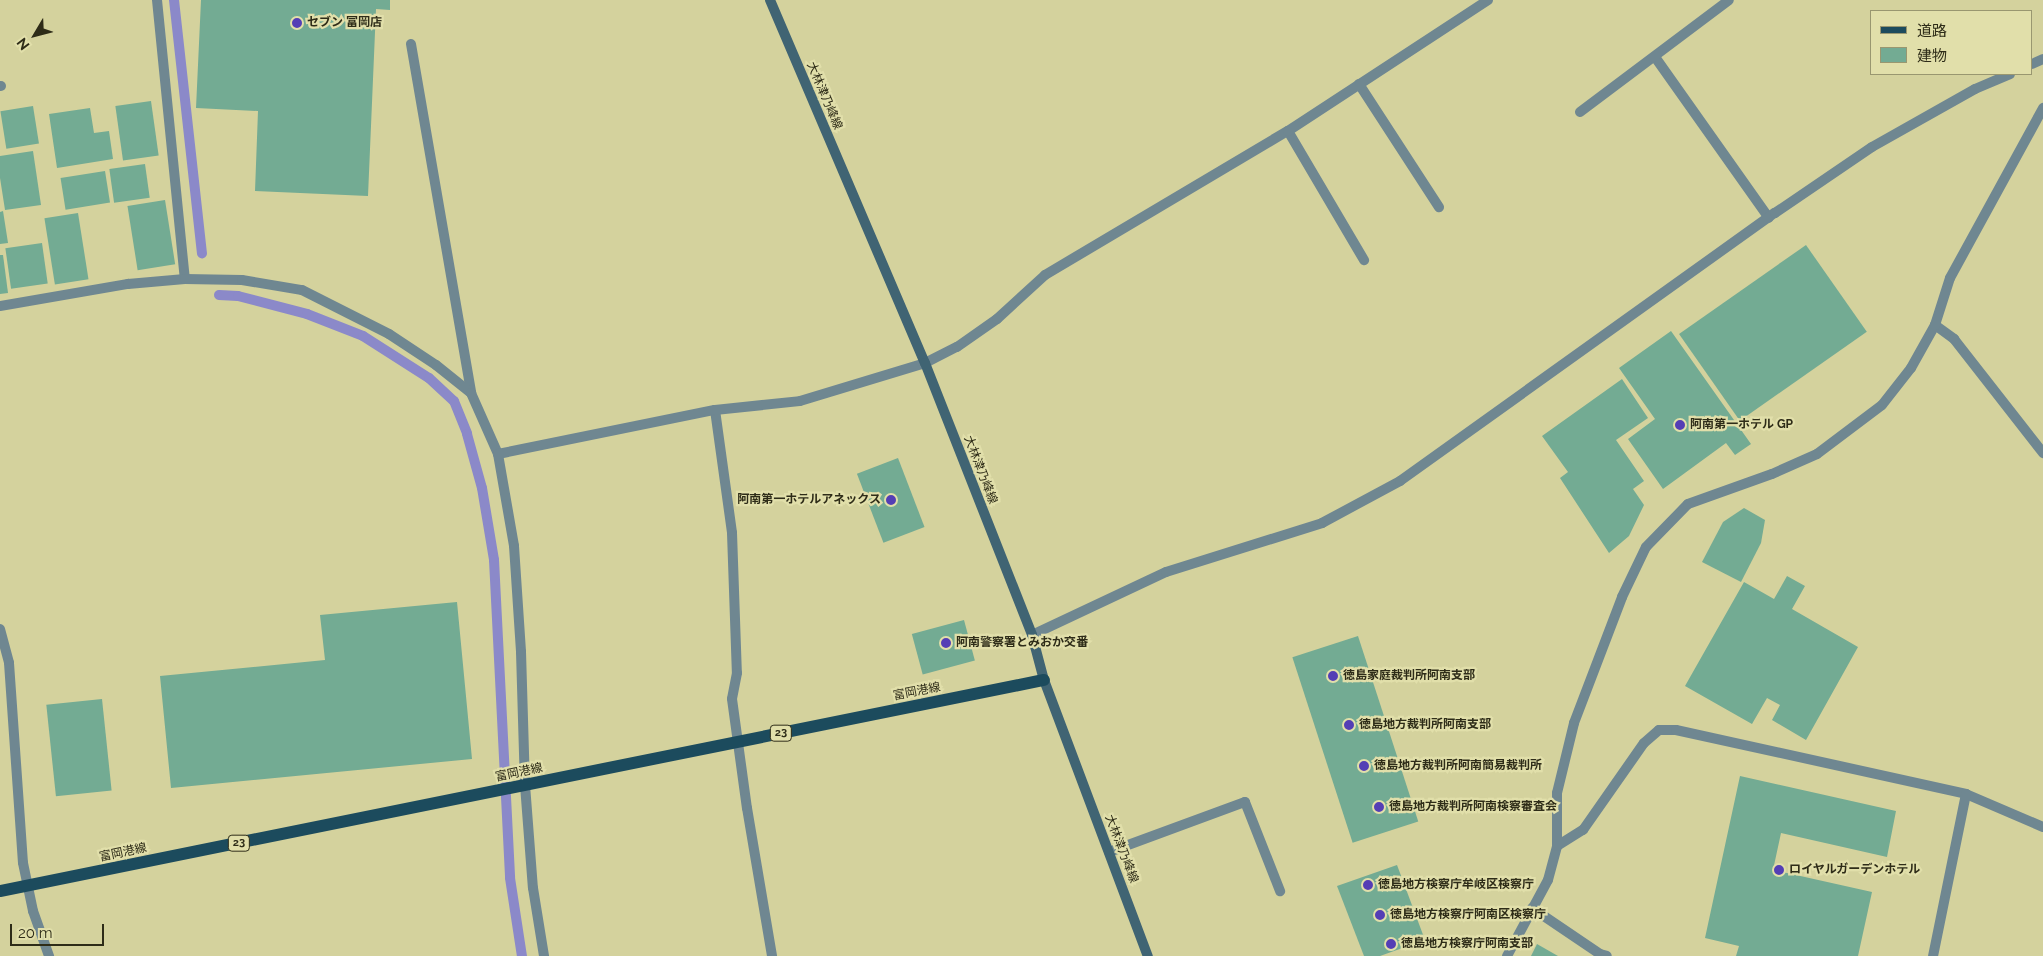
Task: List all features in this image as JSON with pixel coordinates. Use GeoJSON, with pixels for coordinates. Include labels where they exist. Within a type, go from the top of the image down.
{"type":"FeatureCollection","features":[{"type":"Feature","properties":{"kind":"main road","name":"大林津乃峰線"},"geometry":{"type":"LineString","coordinates":[[770,0],[925,362],[1032,636],[1044,680],[1148,956]]}},
{"type":"Feature","properties":{"kind":"main road","name":"富岡港線"},"geometry":{"type":"LineString","coordinates":[[0,891],[479,796],[1044,680]]}},
{"type":"Feature","properties":{"kind":"street"},"geometry":{"type":"LineString","coordinates":[[157,0],[185,279]]}},
{"type":"Feature","properties":{"kind":"street"},"geometry":{"type":"LineString","coordinates":[[498,454],[715,410],[800,401],[925,362],[957,347],[996,319],[1045,275],[1288,132],[1488,0]]}},
{"type":"Feature","properties":{"kind":"street"},"geometry":{"type":"LineString","coordinates":[[1580,112],[1729,0]]}},
{"type":"Feature","properties":{"kind":"street"},"geometry":{"type":"LineString","coordinates":[[411,44],[470,393],[498,454],[514,546],[521,652],[521,786],[533,888],[544,956]]}},
{"type":"Feature","properties":{"kind":"street"},"geometry":{"type":"LineString","coordinates":[[1655,57],[1769,218]]}},
{"type":"Feature","properties":{"kind":"street"},"geometry":{"type":"LineString","coordinates":[[1032,636],[1166,572],[1322,523],[1400,481],[1769,218],[1872,147],[1975,89],[2008,75]]}},
{"type":"Feature","properties":{"kind":"street"},"geometry":{"type":"LineString","coordinates":[[1359,84],[1439,207]]}},
{"type":"Feature","properties":{"kind":"street"},"geometry":{"type":"LineString","coordinates":[[1507,956],[1548,880],[1557,846],[1557,793],[1574,723],[1622,597],[1646,546],[1688,504],[1772,474],[1817,454],[1882,405],[1911,368],[1935,325],[1950,278],[2043,108]]}},
{"type":"Feature","properties":{"kind":"street"},"geometry":{"type":"LineString","coordinates":[[1288,132],[1364,260]]}},
{"type":"Feature","properties":{"kind":"street"},"geometry":{"type":"LineString","coordinates":[[0,306],[128,284],[185,279],[242,280],[302,290],[389,334],[436,364],[470,393]]}},
{"type":"Feature","properties":{"kind":"street"},"geometry":{"type":"LineString","coordinates":[[1935,325],[1954,339],[2043,453]]}},
{"type":"Feature","properties":{"kind":"street"},"geometry":{"type":"LineString","coordinates":[[715,410],[732,533],[737,673],[732,699],[737,742],[772,956]]}},
{"type":"Feature","properties":{"kind":"street"},"geometry":{"type":"LineString","coordinates":[[0,629],[9,663],[22,863],[26,886],[49,956]]}},
{"type":"Feature","properties":{"kind":"street"},"geometry":{"type":"LineString","coordinates":[[1557,846],[1583,830],[1644,743],[1659,730],[1676,730],[1966,794],[2043,827]]}},
{"type":"Feature","properties":{"kind":"street"},"geometry":{"type":"LineString","coordinates":[[1933,956],[1966,794]]}},
{"type":"Feature","properties":{"kind":"street"},"geometry":{"type":"LineString","coordinates":[[1109,852],[1245,802],[1280,891]]}},
{"type":"Feature","properties":{"kind":"street"},"geometry":{"type":"LineString","coordinates":[[1532,908],[1600,954],[1607,956]]}},
{"type":"Feature","properties":{"kind":"building"},"geometry":{"type":"Polygon","coordinates":[[[201,0],[390,0],[390,10],[376,9],[368,196],[255,191],[258,111],[196,108],[201,0]]]}},
{"type":"Feature","properties":{"kind":"building"},"geometry":{"type":"Polygon","coordinates":[[[151,101],[159,155],[123,160],[115,106],[151,101]]]}},
{"type":"Feature","properties":{"kind":"building"},"geometry":{"type":"Polygon","coordinates":[[[33,106],[39,144],[6,149],[0,111],[33,106]]]}},
{"type":"Feature","properties":{"kind":"building"},"geometry":{"type":"Polygon","coordinates":[[[90,108],[94,133],[109,131],[113,159],[57,168],[49,114],[90,108]]]}},
{"type":"Feature","properties":{"kind":"building"},"geometry":{"type":"Polygon","coordinates":[[[33,151],[41,205],[5,210],[0,178],[0,156],[33,151]]]}},
{"type":"Feature","properties":{"kind":"building"},"geometry":{"type":"Polygon","coordinates":[[[145,164],[150,198],[114,203],[109,169],[145,164]]]}},
{"type":"Feature","properties":{"kind":"building"},"geometry":{"type":"Polygon","coordinates":[[[105,171],[110,203],[66,210],[61,178],[105,171]]]}},
{"type":"Feature","properties":{"kind":"building"},"geometry":{"type":"Polygon","coordinates":[[[165,200],[175,264],[138,270],[127,206],[165,200]]]}},
{"type":"Feature","properties":{"kind":"building"},"geometry":{"type":"Polygon","coordinates":[[[3,211],[8,243],[0,244],[0,212],[3,211]]]}},
{"type":"Feature","properties":{"kind":"building"},"geometry":{"type":"Polygon","coordinates":[[[78,213],[88,279],[55,284],[44,218],[78,213]]]}},
{"type":"Feature","properties":{"kind":"building"},"geometry":{"type":"Polygon","coordinates":[[[42,243],[48,284],[11,289],[5,248],[42,243]]]}},
{"type":"Feature","properties":{"kind":"building","name":"阿南第一ホテル GP"},"geometry":{"type":"Polygon","coordinates":[[[1806,245],[1867,332],[1740,421],[1679,334],[1806,245]]]}},
{"type":"Feature","properties":{"kind":"building"},"geometry":{"type":"Polygon","coordinates":[[[0,255],[3,255],[8,293],[0,294],[0,255]]]}},
{"type":"Feature","properties":{"kind":"building"},"geometry":{"type":"Polygon","coordinates":[[[1671,331],[1751,444],[1735,455],[1726,443],[1663,489],[1628,439],[1655,419],[1619,368],[1671,331]]]}},
{"type":"Feature","properties":{"kind":"building"},"geometry":{"type":"Polygon","coordinates":[[[1622,379],[1648,418],[1616,440],[1644,481],[1633,489],[1644,505],[1629,536],[1609,553],[1560,478],[1568,472],[1542,436],[1622,379]]]}},
{"type":"Feature","properties":{"kind":"building","name":"阿南第一ホテルアネックス"},"geometry":{"type":"Polygon","coordinates":[[[898,458],[925,527],[883,543],[857,474],[898,458]]]}},
{"type":"Feature","properties":{"kind":"building"},"geometry":{"type":"Polygon","coordinates":[[[1744,508],[1765,520],[1761,543],[1741,582],[1702,562],[1723,522],[1744,508]]]}},
{"type":"Feature","properties":{"kind":"building"},"geometry":{"type":"Polygon","coordinates":[[[1787,576],[1805,586],[1792,609],[1858,647],[1806,740],[1772,720],[1780,705],[1767,698],[1752,724],[1685,686],[1744,582],[1774,599],[1787,576]]]}},
{"type":"Feature","properties":{"kind":"building"},"geometry":{"type":"Polygon","coordinates":[[[457,602],[472,759],[171,788],[160,676],[325,660],[320,615],[457,602]]]}},
{"type":"Feature","properties":{"kind":"building"},"geometry":{"type":"Polygon","coordinates":[[[964,620],[975,661],[923,675],[912,634],[964,620]]]}},
{"type":"Feature","properties":{"kind":"building"},"geometry":{"type":"Polygon","coordinates":[[[1358,636],[1418,821],[1353,843],[1292,657],[1358,636]]]}},
{"type":"Feature","properties":{"kind":"building"},"geometry":{"type":"Polygon","coordinates":[[[102,699],[112,790],[56,796],[46,705],[102,699]]]}},
{"type":"Feature","properties":{"kind":"building"},"geometry":{"type":"Polygon","coordinates":[[[1740,776],[1896,811],[1887,857],[1781,833],[1773,870],[1872,892],[1858,956],[1736,956],[1739,946],[1705,938],[1740,776]]]}},
{"type":"Feature","properties":{"kind":"building"},"geometry":{"type":"Polygon","coordinates":[[[1397,865],[1425,940],[1380,956],[1364,956],[1337,886],[1397,865]]]}},
{"type":"Feature","properties":{"kind":"building"},"geometry":{"type":"Polygon","coordinates":[[[1537,944],[1558,956],[1531,956],[1537,944]]]}},
{"type":"Feature","properties":{"kind":"waterway"},"geometry":{"type":"LineString","coordinates":[[174,0],[202,253]]}},
{"type":"Feature","properties":{"kind":"waterway"},"geometry":{"type":"LineString","coordinates":[[219,295],[238,296],[307,314],[363,336],[429,378],[454,401],[467,434],[482,488],[494,560],[510,878],[522,956]]}},
{"type":"Feature","properties":{"kind":"place","name":"セブン 富岡店"},"geometry":{"type":"Point","coordinates":[297,23]}},
{"type":"Feature","properties":{"kind":"place","name":"阿南第一ホテル GP"},"geometry":{"type":"Point","coordinates":[1680,425]}},
{"type":"Feature","properties":{"kind":"place","name":"阿南第一ホテルアネックス"},"geometry":{"type":"Point","coordinates":[891,500]}},
{"type":"Feature","properties":{"kind":"place","name":"阿南警察署とみおか交番"},"geometry":{"type":"Point","coordinates":[946,643]}},
{"type":"Feature","properties":{"kind":"place","name":"徳島家庭裁判所阿南支部"},"geometry":{"type":"Point","coordinates":[1333,676]}},
{"type":"Feature","properties":{"kind":"place","name":"徳島地方裁判所阿南支部"},"geometry":{"type":"Point","coordinates":[1349,725]}},
{"type":"Feature","properties":{"kind":"place","name":"徳島地方裁判所阿南簡易裁判所"},"geometry":{"type":"Point","coordinates":[1364,766]}},
{"type":"Feature","properties":{"kind":"place","name":"徳島地方裁判所阿南検察審査会"},"geometry":{"type":"Point","coordinates":[1379,807]}},
{"type":"Feature","properties":{"kind":"place","name":"ロイヤルガーデンホテル"},"geometry":{"type":"Point","coordinates":[1779,870]}},
{"type":"Feature","properties":{"kind":"place","name":"徳島地方検察庁牟岐区検察庁"},"geometry":{"type":"Point","coordinates":[1368,885]}},
{"type":"Feature","properties":{"kind":"place","name":"徳島地方検察庁阿南区検察庁"},"geometry":{"type":"Point","coordinates":[1380,915]}},
{"type":"Feature","properties":{"kind":"place","name":"徳島地方検察庁阿南支部"},"geometry":{"type":"Point","coordinates":[1391,944]}}]}
